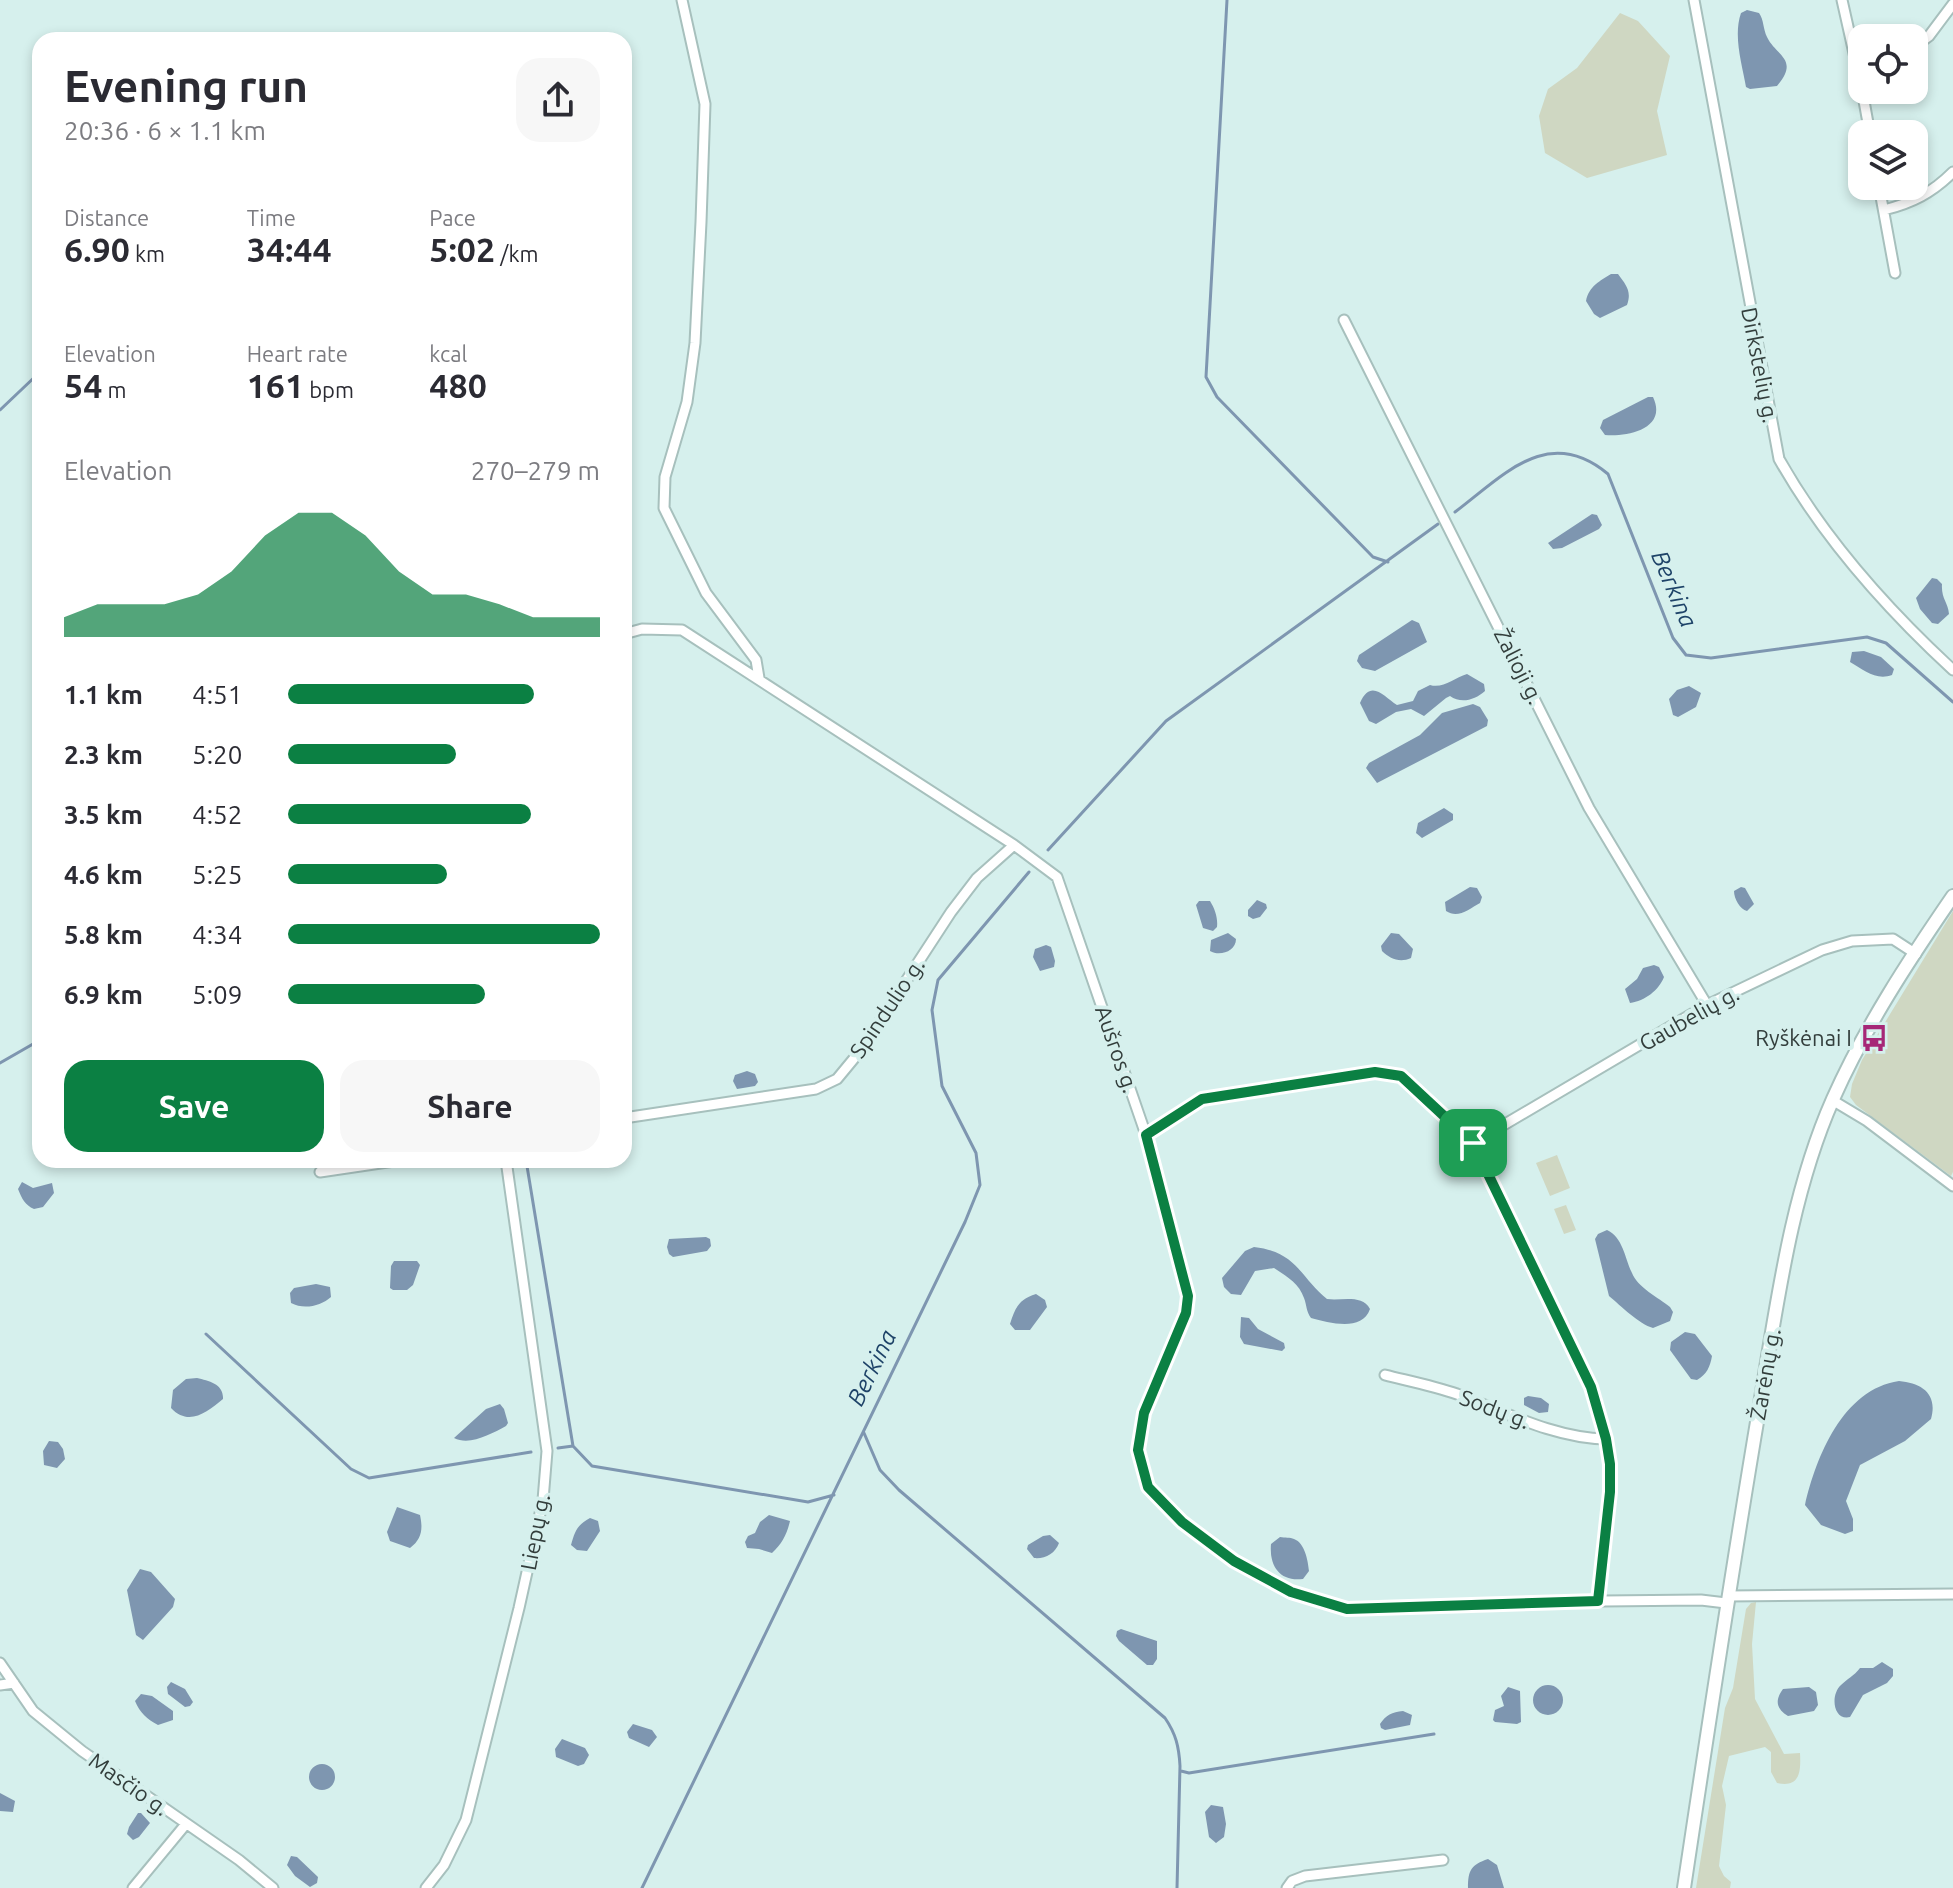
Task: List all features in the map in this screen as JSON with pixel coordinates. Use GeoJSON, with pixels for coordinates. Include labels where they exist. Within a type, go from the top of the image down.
{"type":"FeatureCollection","features":[{"type":"Feature","properties":{"kind":"main road","name":"Žarėnų g."},"geometry":{"type":"LineString","coordinates":[[1684,1888],[1727,1599],[1787,1250],[1806,1176],[1832,1100],[1872,1023],[1953,896]]}},
{"type":"Feature","properties":{"kind":"street"},"geometry":{"type":"LineString","coordinates":[[682,0],[705,104],[701,222],[695,343],[687,402],[665,477],[664,508],[706,593],[756,660],[759,678]]}},
{"type":"Feature","properties":{"kind":"street","name":"Dirkstelių g."},"geometry":{"type":"LineString","coordinates":[[1694,0],[1779,459],[1802,500],[1834,541],[1921,640],[1953,670]]}},
{"type":"Feature","properties":{"kind":"street"},"geometry":{"type":"LineString","coordinates":[[1842,0],[1848,25]]}},
{"type":"Feature","properties":{"kind":"street"},"geometry":{"type":"LineString","coordinates":[[1928,37],[1953,4]]}},
{"type":"Feature","properties":{"kind":"street"},"geometry":{"type":"LineString","coordinates":[[1884,210],[1912,203],[1940,185],[1953,172]]}},
{"type":"Feature","properties":{"kind":"street"},"geometry":{"type":"LineString","coordinates":[[1882,200],[1895,273]]}},
{"type":"Feature","properties":{"kind":"street","name":"Žalioji g."},"geometry":{"type":"LineString","coordinates":[[1344,320],[1589,808],[1707,1005]]}},
{"type":"Feature","properties":{"kind":"street","name":"Aušros g."},"geometry":{"type":"LineString","coordinates":[[632,632],[642,629],[682,630],[1014,845],[1057,877],[1146,1135],[1188,1296],[1186,1313],[1144,1413],[1138,1450],[1148,1487],[1182,1522],[1234,1561],[1291,1592],[1347,1609],[1953,1594]]}},
{"type":"Feature","properties":{"kind":"street","name":"Spindulio g."},"geometry":{"type":"LineString","coordinates":[[632,1117],[816,1089],[837,1079],[861,1050],[951,912],[977,878],[1014,845]]}},
{"type":"Feature","properties":{"kind":"street","name":"Gaubelių g."},"geometry":{"type":"LineString","coordinates":[[1473,1143],[1707,1005],[1822,950],[1852,941],[1893,939],[1916,954]]}},
{"type":"Feature","properties":{"kind":"street"},"geometry":{"type":"LineString","coordinates":[[1146,1135],[1202,1099],[1375,1072],[1401,1076],[1473,1143],[1591,1387],[1606,1439],[1610,1492],[1598,1601]]}},
{"type":"Feature","properties":{"kind":"street"},"geometry":{"type":"LineString","coordinates":[[1832,1100],[1867,1121],[1953,1186]]}},
{"type":"Feature","properties":{"kind":"street"},"geometry":{"type":"LineString","coordinates":[[320,1172],[347,1168]]}},
{"type":"Feature","properties":{"kind":"street","name":"Liepų g."},"geometry":{"type":"LineString","coordinates":[[426,1888],[444,1865],[466,1820],[516,1624],[543,1500],[547,1451],[507,1168]]}},
{"type":"Feature","properties":{"kind":"street","name":"Sodų g."},"geometry":{"type":"LineString","coordinates":[[1385,1375],[1454,1393],[1535,1425],[1606,1439]]}},
{"type":"Feature","properties":{"kind":"street","name":"Masčio g."},"geometry":{"type":"LineString","coordinates":[[0,1663],[33,1711],[82,1751],[239,1860],[273,1888]]}},
{"type":"Feature","properties":{"kind":"street"},"geometry":{"type":"LineString","coordinates":[[0,1685],[14,1683]]}},
{"type":"Feature","properties":{"kind":"street"},"geometry":{"type":"LineString","coordinates":[[133,1888],[186,1824]]}},
{"type":"Feature","properties":{"kind":"street"},"geometry":{"type":"LineString","coordinates":[[1287,1888],[1292,1881],[1305,1876],[1443,1860]]}},
{"type":"Feature","properties":{"kind":"green space"},"geometry":{"type":"Polygon","coordinates":[[[1620,13],[1638,21],[1670,56],[1657,111],[1667,155],[1587,178],[1545,153],[1539,116],[1548,89],[1577,68],[1620,13]]]}},
{"type":"Feature","properties":{"kind":"green space"},"geometry":{"type":"Polygon","coordinates":[[[1953,911],[1951,1176],[1856,1105],[1850,1097],[1862,1060],[1953,911]]]}},
{"type":"Feature","properties":{"kind":"green space"},"geometry":{"type":"Polygon","coordinates":[[[1557,1155],[1570,1188],[1550,1196],[1536,1163],[1557,1155]]]}},
{"type":"Feature","properties":{"kind":"green space"},"geometry":{"type":"Polygon","coordinates":[[[1566,1205],[1576,1230],[1564,1234],[1554,1209],[1566,1205]]]}},
{"type":"Feature","properties":{"kind":"green space"},"geometry":{"type":"Polygon","coordinates":[[[1756,1602],[1752,1644],[1755,1699],[1784,1754],[1800,1753],[1798,1777],[1790,1783],[1777,1783],[1771,1772],[1771,1752],[1765,1747],[1729,1756],[1722,1786],[1726,1805],[1719,1866],[1731,1882],[1730,1888],[1696,1888],[1725,1708],[1733,1688],[1746,1609],[1756,1602]]]}},
{"type":"Feature","properties":{"kind":"water"},"geometry":{"type":"Polygon","coordinates":[[[1747,10],[1759,13],[1767,37],[1784,58],[1786,70],[1777,86],[1746,87],[1738,31],[1741,13],[1747,10]]]}},
{"type":"Feature","properties":{"kind":"water"},"geometry":{"type":"Polygon","coordinates":[[[1611,274],[1618,274],[1623,282],[1628,292],[1627,305],[1600,318],[1586,301],[1587,296],[1592,288],[1611,274]]]}},
{"type":"Feature","properties":{"kind":"water"},"geometry":{"type":"Polygon","coordinates":[[[1653,397],[1656,408],[1650,424],[1634,432],[1605,435],[1600,428],[1603,420],[1653,397]]]}},
{"type":"Feature","properties":{"kind":"water"},"geometry":{"type":"Polygon","coordinates":[[[1592,514],[1597,515],[1602,525],[1599,529],[1562,548],[1553,549],[1548,543],[1592,514]]]}},
{"type":"Feature","properties":{"kind":"water"},"geometry":{"type":"Polygon","coordinates":[[[1932,578],[1942,584],[1949,614],[1938,624],[1932,623],[1920,609],[1916,598],[1932,578]]]}},
{"type":"Feature","properties":{"kind":"water"},"geometry":{"type":"Polygon","coordinates":[[[1412,620],[1419,623],[1427,642],[1375,671],[1362,668],[1357,661],[1359,655],[1412,620]]]}},
{"type":"Feature","properties":{"kind":"water"},"geometry":{"type":"Polygon","coordinates":[[[1864,651],[1881,657],[1894,669],[1892,675],[1875,676],[1850,662],[1852,652],[1864,651]]]}},
{"type":"Feature","properties":{"kind":"water"},"geometry":{"type":"Polygon","coordinates":[[[1467,674],[1484,684],[1485,691],[1468,700],[1450,696],[1424,716],[1411,709],[1396,712],[1376,724],[1369,721],[1360,703],[1364,696],[1373,691],[1397,705],[1413,701],[1418,691],[1430,685],[1444,684],[1467,674]]]}},
{"type":"Feature","properties":{"kind":"water"},"geometry":{"type":"Polygon","coordinates":[[[1689,686],[1701,693],[1696,707],[1678,717],[1673,715],[1669,699],[1677,690],[1689,686]]]}},
{"type":"Feature","properties":{"kind":"water"},"geometry":{"type":"Polygon","coordinates":[[[1473,704],[1480,707],[1488,720],[1487,726],[1377,783],[1366,768],[1369,763],[1420,735],[1442,713],[1473,704]]]}},
{"type":"Feature","properties":{"kind":"water"},"geometry":{"type":"Polygon","coordinates":[[[1444,808],[1453,814],[1453,820],[1422,838],[1416,833],[1418,823],[1444,808]]]}},
{"type":"Feature","properties":{"kind":"water"},"geometry":{"type":"Polygon","coordinates":[[[1470,887],[1477,888],[1482,897],[1480,903],[1459,914],[1446,911],[1445,902],[1470,887]]]}},
{"type":"Feature","properties":{"kind":"water"},"geometry":{"type":"Polygon","coordinates":[[[1745,888],[1754,904],[1747,911],[1735,897],[1734,891],[1745,888]]]}},
{"type":"Feature","properties":{"kind":"water"},"geometry":{"type":"Polygon","coordinates":[[[1257,900],[1266,904],[1267,908],[1260,917],[1253,919],[1248,916],[1248,910],[1257,900]]]}},
{"type":"Feature","properties":{"kind":"water"},"geometry":{"type":"Polygon","coordinates":[[[1199,901],[1210,901],[1213,907],[1217,927],[1213,931],[1203,928],[1196,905],[1199,901]]]}},
{"type":"Feature","properties":{"kind":"water"},"geometry":{"type":"Polygon","coordinates":[[[1228,933],[1236,939],[1230,950],[1223,953],[1210,951],[1211,940],[1228,933]]]}},
{"type":"Feature","properties":{"kind":"water"},"geometry":{"type":"Polygon","coordinates":[[[1391,933],[1399,934],[1413,949],[1411,958],[1395,959],[1382,951],[1381,946],[1391,933]]]}},
{"type":"Feature","properties":{"kind":"water"},"geometry":{"type":"Polygon","coordinates":[[[1046,945],[1051,947],[1054,967],[1040,971],[1033,957],[1035,949],[1046,945]]]}},
{"type":"Feature","properties":{"kind":"water"},"geometry":{"type":"Polygon","coordinates":[[[1659,967],[1664,977],[1662,982],[1646,997],[1630,1003],[1625,989],[1637,979],[1643,968],[1659,967]]]}},
{"type":"Feature","properties":{"kind":"water"},"geometry":{"type":"Polygon","coordinates":[[[747,1071],[755,1074],[758,1082],[755,1086],[737,1089],[733,1081],[735,1075],[747,1071]]]}},
{"type":"Feature","properties":{"kind":"water"},"geometry":{"type":"Polygon","coordinates":[[[22,1182],[33,1188],[52,1183],[54,1193],[43,1207],[34,1209],[26,1204],[19,1193],[22,1182]]]}},
{"type":"Feature","properties":{"kind":"water"},"geometry":{"type":"Polygon","coordinates":[[[1607,1230],[1620,1243],[1638,1283],[1670,1307],[1673,1312],[1670,1321],[1653,1328],[1648,1326],[1609,1296],[1595,1239],[1607,1230]]]}},
{"type":"Feature","properties":{"kind":"water"},"geometry":{"type":"Polygon","coordinates":[[[669,1239],[710,1239],[711,1246],[707,1251],[673,1257],[669,1254],[669,1239]]]}},
{"type":"Feature","properties":{"kind":"water"},"geometry":{"type":"Polygon","coordinates":[[[1254,1247],[1280,1254],[1289,1260],[1327,1299],[1362,1301],[1370,1309],[1366,1316],[1360,1321],[1345,1324],[1311,1318],[1299,1288],[1274,1268],[1255,1271],[1241,1295],[1231,1294],[1224,1287],[1222,1278],[1245,1251],[1254,1247]]]}},
{"type":"Feature","properties":{"kind":"water"},"geometry":{"type":"Polygon","coordinates":[[[394,1261],[417,1261],[420,1265],[413,1285],[407,1290],[390,1288],[394,1261]]]}},
{"type":"Feature","properties":{"kind":"water"},"geometry":{"type":"Polygon","coordinates":[[[316,1284],[330,1287],[331,1297],[312,1306],[291,1303],[290,1293],[294,1288],[316,1284]]]}},
{"type":"Feature","properties":{"kind":"water"},"geometry":{"type":"Polygon","coordinates":[[[1036,1294],[1045,1300],[1047,1307],[1030,1330],[1015,1330],[1010,1324],[1016,1309],[1022,1301],[1036,1294]]]}},
{"type":"Feature","properties":{"kind":"water"},"geometry":{"type":"Polygon","coordinates":[[[1241,1317],[1249,1318],[1258,1329],[1284,1343],[1285,1348],[1282,1351],[1244,1344],[1240,1337],[1241,1317]]]}},
{"type":"Feature","properties":{"kind":"water"},"geometry":{"type":"Polygon","coordinates":[[[1685,1332],[1695,1334],[1712,1356],[1708,1370],[1697,1380],[1691,1379],[1670,1350],[1671,1342],[1685,1332]]]}},
{"type":"Feature","properties":{"kind":"water"},"geometry":{"type":"Polygon","coordinates":[[[197,1378],[218,1387],[223,1399],[198,1416],[178,1414],[171,1408],[173,1390],[186,1379],[197,1378]]]}},
{"type":"Feature","properties":{"kind":"water"},"geometry":{"type":"Polygon","coordinates":[[[1899,1381],[1915,1384],[1926,1391],[1932,1403],[1931,1419],[1905,1441],[1860,1465],[1846,1501],[1853,1519],[1853,1531],[1845,1534],[1821,1525],[1805,1505],[1816,1466],[1835,1428],[1862,1397],[1879,1387],[1899,1381]]]}},
{"type":"Feature","properties":{"kind":"water"},"geometry":{"type":"Polygon","coordinates":[[[1524,1398],[1541,1398],[1549,1404],[1548,1412],[1539,1413],[1524,1405],[1524,1398]]]}},
{"type":"Feature","properties":{"kind":"water"},"geometry":{"type":"Polygon","coordinates":[[[500,1404],[508,1423],[506,1426],[474,1440],[454,1438],[486,1409],[500,1404]]]}},
{"type":"Feature","properties":{"kind":"water"},"geometry":{"type":"Polygon","coordinates":[[[49,1441],[58,1442],[63,1449],[65,1459],[57,1468],[44,1465],[43,1451],[49,1441]]]}},
{"type":"Feature","properties":{"kind":"water"},"geometry":{"type":"Polygon","coordinates":[[[397,1507],[420,1515],[421,1533],[410,1548],[390,1541],[387,1532],[397,1507]]]}},
{"type":"Feature","properties":{"kind":"water"},"geometry":{"type":"Polygon","coordinates":[[[769,1515],[790,1521],[781,1542],[772,1553],[747,1548],[745,1542],[748,1536],[755,1533],[760,1522],[769,1515]]]}},
{"type":"Feature","properties":{"kind":"water"},"geometry":{"type":"Polygon","coordinates":[[[590,1518],[598,1521],[600,1531],[587,1551],[577,1550],[571,1545],[574,1536],[579,1526],[590,1518]]]}},
{"type":"Feature","properties":{"kind":"water"},"geometry":{"type":"Polygon","coordinates":[[[1050,1535],[1059,1543],[1055,1550],[1046,1557],[1034,1558],[1027,1549],[1028,1545],[1050,1535]]]}},
{"type":"Feature","properties":{"kind":"water"},"geometry":{"type":"Polygon","coordinates":[[[1280,1537],[1294,1539],[1303,1548],[1309,1571],[1303,1579],[1288,1578],[1274,1566],[1271,1544],[1280,1537]]]}},
{"type":"Feature","properties":{"kind":"water"},"geometry":{"type":"Polygon","coordinates":[[[140,1569],[151,1572],[175,1599],[173,1607],[143,1640],[136,1635],[127,1590],[140,1569]]]}},
{"type":"Feature","properties":{"kind":"water"},"geometry":{"type":"Polygon","coordinates":[[[1121,1629],[1157,1641],[1157,1659],[1153,1665],[1147,1665],[1119,1641],[1116,1636],[1121,1629]]]}},
{"type":"Feature","properties":{"kind":"water"},"geometry":{"type":"Polygon","coordinates":[[[1882,1662],[1893,1669],[1893,1676],[1887,1683],[1863,1695],[1850,1717],[1840,1715],[1835,1706],[1835,1695],[1841,1685],[1860,1668],[1873,1668],[1882,1662]]]}},
{"type":"Feature","properties":{"kind":"water"},"geometry":{"type":"Polygon","coordinates":[[[171,1682],[185,1689],[193,1702],[190,1706],[185,1707],[168,1694],[167,1687],[171,1682]]]}},
{"type":"Feature","properties":{"kind":"water"},"geometry":{"type":"Polygon","coordinates":[[[1548,1685],[1558,1690],[1563,1700],[1558,1710],[1548,1715],[1538,1710],[1533,1700],[1538,1690],[1548,1685]]]}},
{"type":"Feature","properties":{"kind":"water"},"geometry":{"type":"Polygon","coordinates":[[[1508,1687],[1520,1691],[1521,1722],[1517,1724],[1493,1720],[1495,1710],[1504,1706],[1501,1696],[1508,1687]]]}},
{"type":"Feature","properties":{"kind":"water"},"geometry":{"type":"Polygon","coordinates":[[[1809,1687],[1816,1692],[1818,1705],[1814,1711],[1788,1716],[1781,1711],[1778,1701],[1783,1689],[1809,1687]]]}},
{"type":"Feature","properties":{"kind":"water"},"geometry":{"type":"Polygon","coordinates":[[[141,1694],[152,1696],[173,1711],[173,1720],[158,1725],[147,1718],[135,1701],[141,1694]]]}},
{"type":"Feature","properties":{"kind":"water"},"geometry":{"type":"Polygon","coordinates":[[[1403,1711],[1412,1715],[1410,1725],[1385,1730],[1381,1728],[1380,1724],[1387,1716],[1403,1711]]]}},
{"type":"Feature","properties":{"kind":"water"},"geometry":{"type":"Polygon","coordinates":[[[633,1724],[652,1730],[657,1737],[649,1747],[629,1738],[627,1732],[633,1724]]]}},
{"type":"Feature","properties":{"kind":"water"},"geometry":{"type":"Polygon","coordinates":[[[562,1739],[585,1748],[589,1755],[584,1764],[578,1766],[556,1757],[555,1749],[562,1739]]]}},
{"type":"Feature","properties":{"kind":"water"},"geometry":{"type":"Polygon","coordinates":[[[322,1764],[331,1768],[335,1777],[331,1786],[322,1790],[313,1786],[309,1777],[313,1768],[322,1764]]]}},
{"type":"Feature","properties":{"kind":"water"},"geometry":{"type":"Polygon","coordinates":[[[0,1793],[15,1801],[13,1812],[0,1811],[0,1793]]]}},
{"type":"Feature","properties":{"kind":"water"},"geometry":{"type":"Polygon","coordinates":[[[1211,1805],[1223,1807],[1226,1824],[1224,1837],[1216,1843],[1209,1837],[1205,1812],[1211,1805]]]}},
{"type":"Feature","properties":{"kind":"water"},"geometry":{"type":"Polygon","coordinates":[[[138,1813],[150,1823],[133,1840],[127,1834],[138,1813]]]}},
{"type":"Feature","properties":{"kind":"water"},"geometry":{"type":"Polygon","coordinates":[[[291,1856],[297,1857],[318,1877],[317,1883],[310,1887],[295,1876],[287,1865],[291,1856]]]}},
{"type":"Feature","properties":{"kind":"water"},"geometry":{"type":"Polygon","coordinates":[[[1488,1859],[1497,1865],[1504,1888],[1468,1888],[1472,1869],[1488,1859]]]}},
{"type":"Feature","properties":{"kind":"waterway"},"geometry":{"type":"LineString","coordinates":[[1227,0],[1206,377],[1217,397],[1373,557],[1388,562]]}},
{"type":"Feature","properties":{"kind":"waterway"},"geometry":{"type":"LineString","coordinates":[[0,410],[32,380]]}},
{"type":"Feature","properties":{"kind":"waterway","name":"Berkina"},"geometry":{"type":"LineString","coordinates":[[1455,512],[1491,483],[1527,460],[1546,454],[1566,454],[1586,460],[1608,474],[1673,638],[1686,655],[1711,658],[1867,637],[1886,643],[1953,702]]}},
{"type":"Feature","properties":{"kind":"waterway","name":"Berkina"},"geometry":{"type":"LineString","coordinates":[[1048,850],[1166,721],[1438,524]]}},
{"type":"Feature","properties":{"kind":"waterway","name":"Berkina"},"geometry":{"type":"LineString","coordinates":[[642,1888],[965,1222],[980,1185],[976,1153],[942,1086],[932,1010],[938,980],[1029,872]]}},
{"type":"Feature","properties":{"kind":"waterway"},"geometry":{"type":"LineString","coordinates":[[0,1063],[32,1045]]}},
{"type":"Feature","properties":{"kind":"waterway"},"geometry":{"type":"LineString","coordinates":[[527,1168],[573,1446],[592,1466],[808,1502],[834,1495]]}},
{"type":"Feature","properties":{"kind":"waterway"},"geometry":{"type":"LineString","coordinates":[[206,1334],[351,1469],[369,1478],[531,1452]]}},
{"type":"Feature","properties":{"kind":"waterway"},"geometry":{"type":"LineString","coordinates":[[864,1433],[880,1470],[899,1490],[1165,1718],[1174,1735],[1180,1759],[1177,1888]]}},
{"type":"Feature","properties":{"kind":"waterway"},"geometry":{"type":"LineString","coordinates":[[558,1448],[573,1446]]}},
{"type":"Feature","properties":{"kind":"waterway"},"geometry":{"type":"LineString","coordinates":[[1181,1771],[1189,1773],[1434,1734]]}},
{"type":"Feature","properties":{"kind":"place","name":"Ryškėnai I"},"geometry":{"type":"Point","coordinates":[1874,1038]}},
{"type":"Feature","properties":{"kind":"route"},"geometry":{"type":"LineString","coordinates":[[1375,1072],[1401,1076],[1473,1143],[1591,1387],[1606,1439],[1610,1492],[1598,1601],[1347,1609],[1291,1592],[1234,1561],[1182,1522],[1148,1487],[1138,1450],[1144,1413],[1186,1313],[1188,1296],[1146,1135],[1202,1099],[1375,1072]]}}]}
